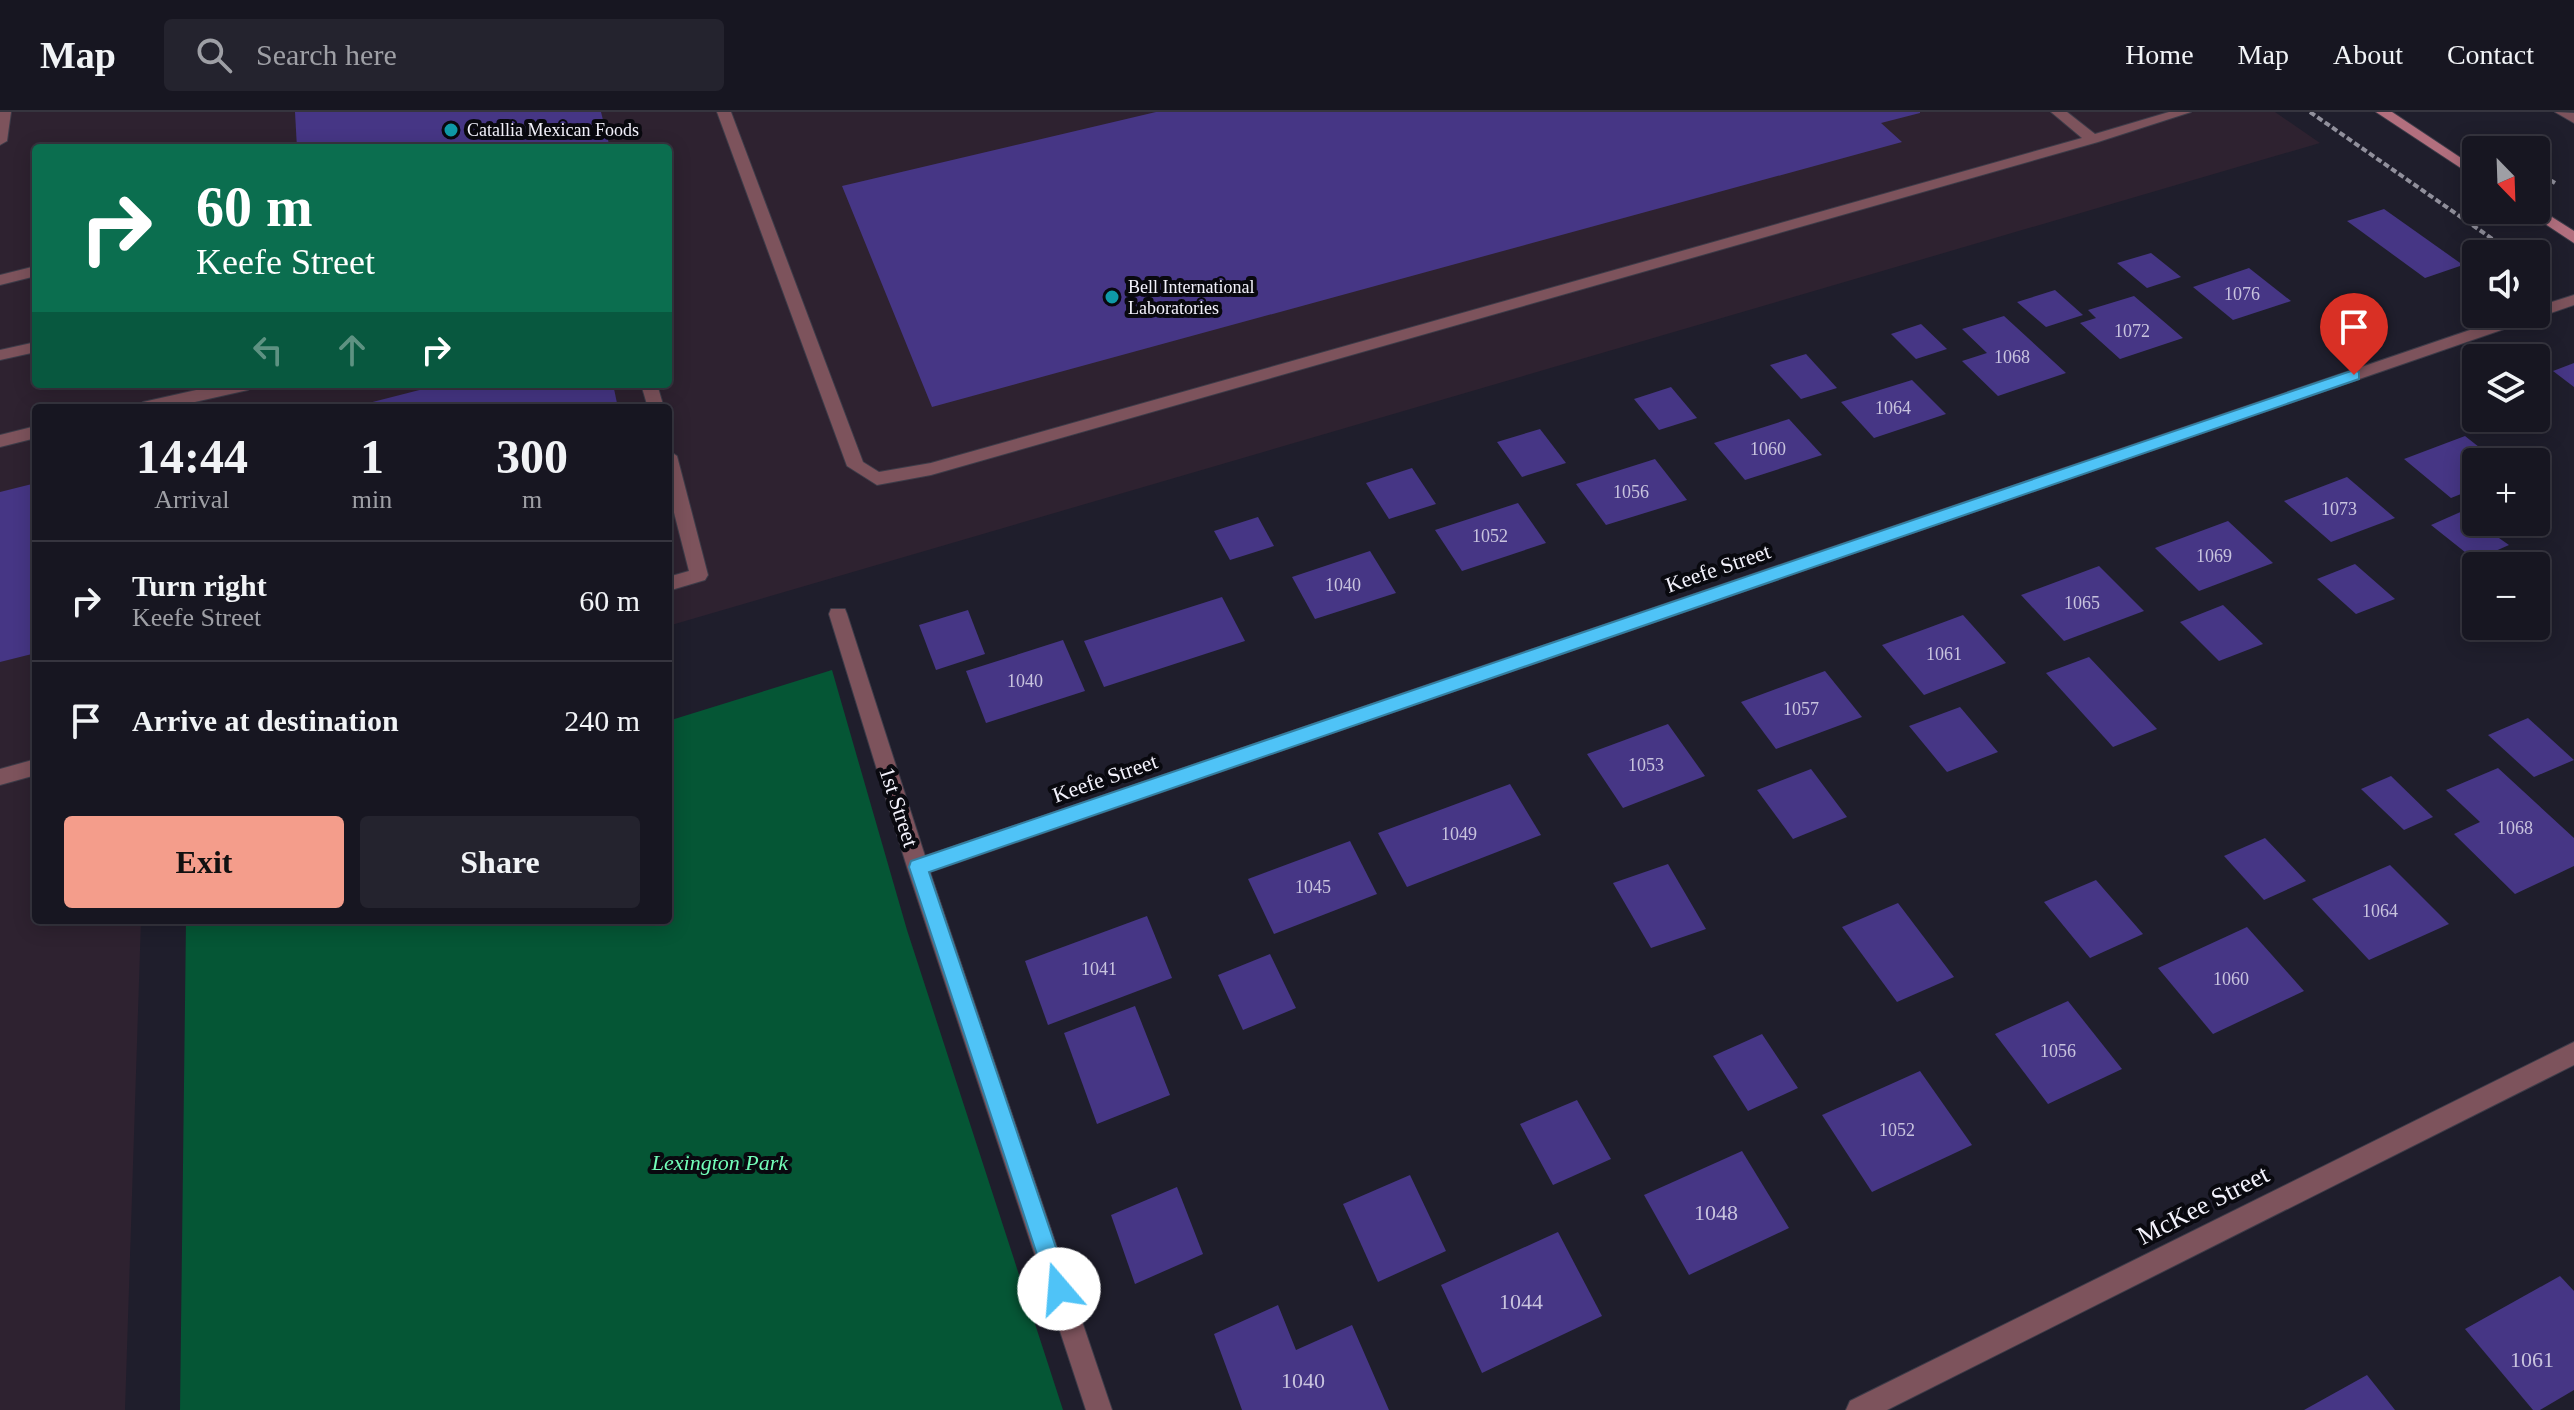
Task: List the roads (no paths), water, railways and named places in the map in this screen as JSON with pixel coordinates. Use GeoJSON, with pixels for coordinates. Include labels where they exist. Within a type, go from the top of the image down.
{"type":"FeatureCollection","features":[{"type":"Feature","properties":{"kind":"street"},"geometry":{"type":"LineString","coordinates":[[0,141],[4,112]]}},
{"type":"Feature","properties":{"kind":"street"},"geometry":{"type":"LineString","coordinates":[[724,112],[856,466],[877,479],[947,464],[2184,112]]}},
{"type":"Feature","properties":{"kind":"street"},"geometry":{"type":"LineString","coordinates":[[2058,112],[2093,139]]}},
{"type":"Feature","properties":{"kind":"street"},"geometry":{"type":"LineString","coordinates":[[2383,112],[2462,165]]}},
{"type":"Feature","properties":{"kind":"street"},"geometry":{"type":"LineString","coordinates":[[2562,112],[2574,119]]}},
{"type":"Feature","properties":{"kind":"street"},"geometry":{"type":"LineString","coordinates":[[2550,222],[2574,238]]}},
{"type":"Feature","properties":{"kind":"street"},"geometry":{"type":"LineString","coordinates":[[0,280],[32,272]]}},
{"type":"Feature","properties":{"kind":"street","name":"Keefe Street"},"geometry":{"type":"LineString","coordinates":[[2550,309],[2574,300]]}},
{"type":"Feature","properties":{"kind":"street","name":"Keefe Street"},"geometry":{"type":"LineString","coordinates":[[918,867],[2494,328]]}},
{"type":"Feature","properties":{"kind":"street"},"geometry":{"type":"LineString","coordinates":[[0,355],[32,348]]}},
{"type":"Feature","properties":{"kind":"street"},"geometry":{"type":"LineString","coordinates":[[160,404],[230,388]]}},
{"type":"Feature","properties":{"kind":"street"},"geometry":{"type":"LineString","coordinates":[[0,441],[32,433]]}},
{"type":"Feature","properties":{"kind":"street"},"geometry":{"type":"LineString","coordinates":[[672,471],[699,575],[672,583]]}},
{"type":"Feature","properties":{"kind":"street","name":"1st Street"},"geometry":{"type":"LineString","coordinates":[[838,614],[918,867],[1099,1410]]}},
{"type":"Feature","properties":{"kind":"street"},"geometry":{"type":"LineString","coordinates":[[0,777],[32,768]]}},
{"type":"Feature","properties":{"kind":"street","name":"McKee Street"},"geometry":{"type":"LineString","coordinates":[[1859,1410],[2574,1053]]}},
{"type":"Feature","properties":{"kind":"place","name":"Catallia Mexican Foods"},"geometry":{"type":"Point","coordinates":[451,130]}},
{"type":"Feature","properties":{"kind":"place","name":"Bell International Laboratories"},"geometry":{"type":"Point","coordinates":[1112,297]}},
{"type":"Feature","properties":{"kind":"park label","name":"Lexington Park"},"geometry":{"type":"Point","coordinates":[720,1162]}}]}
